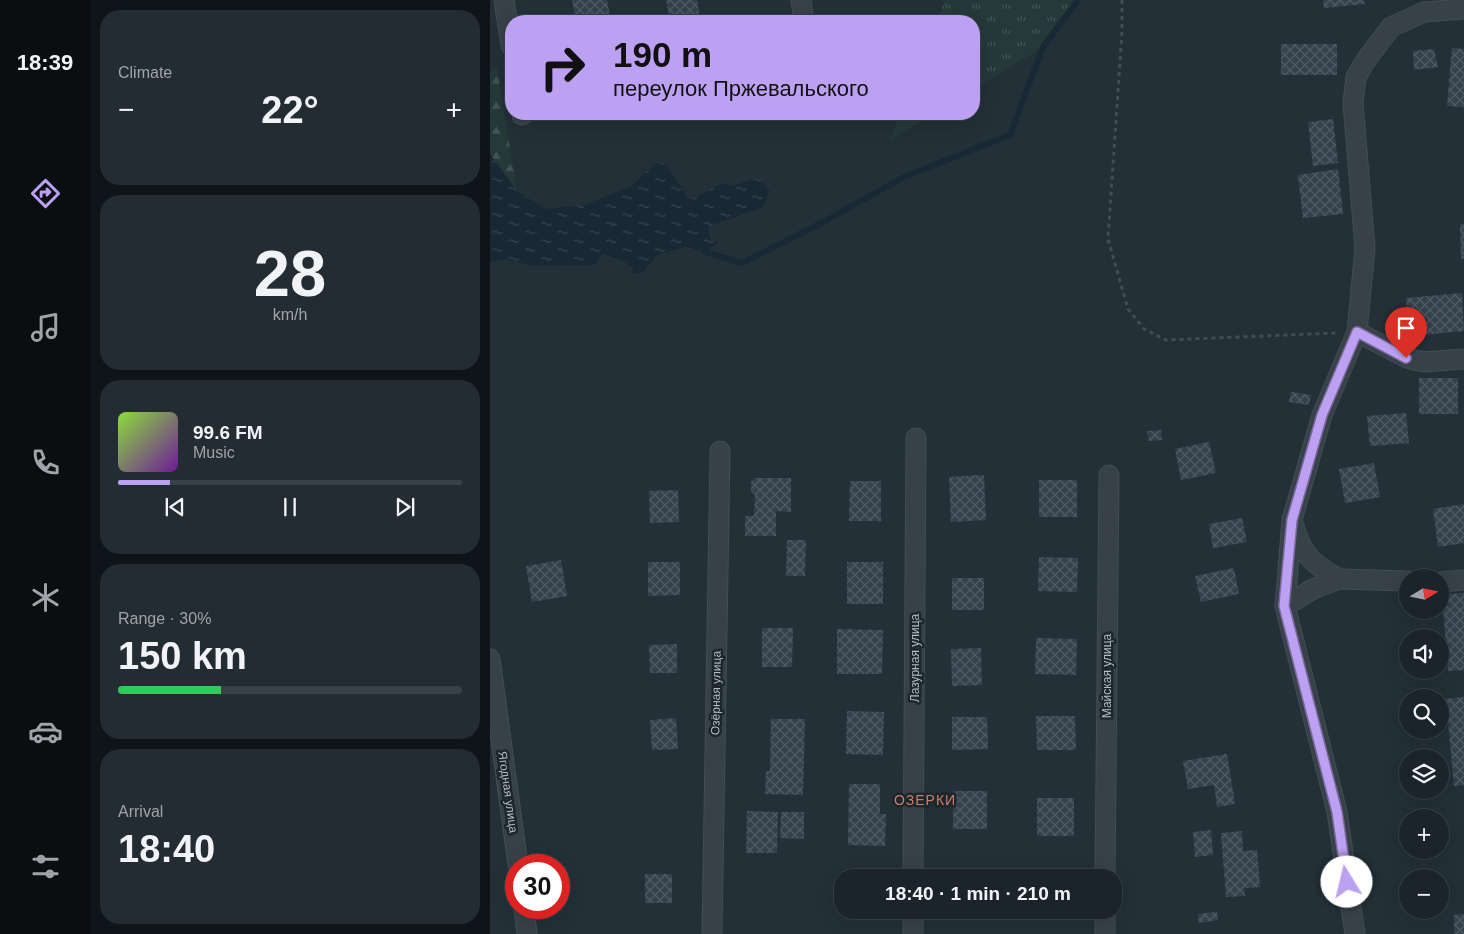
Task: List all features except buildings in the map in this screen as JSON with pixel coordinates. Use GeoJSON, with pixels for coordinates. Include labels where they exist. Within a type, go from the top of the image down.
{"type":"FeatureCollection","features":[{"type":"Feature","properties":{"kind":"street"},"geometry":{"type":"LineString","coordinates":[[504,0],[506,15]]}},
{"type":"Feature","properties":{"kind":"street"},"geometry":{"type":"LineString","coordinates":[[800,0],[803,15]]}},
{"type":"Feature","properties":{"kind":"street"},"geometry":{"type":"LineString","coordinates":[[1355,934],[1337,812],[1284,606],[1292,520],[1322,415],[1357,332],[1365,248],[1353,102],[1356,77],[1366,60],[1392,27],[1424,12],[1464,9]]}},
{"type":"Feature","properties":{"kind":"street"},"geometry":{"type":"LineString","coordinates":[[1357,332],[1406,358],[1423,362],[1464,359]]}},
{"type":"Feature","properties":{"kind":"street","name":"Лазурная улица"},"geometry":{"type":"LineString","coordinates":[[913,869],[916,438]]}},
{"type":"Feature","properties":{"kind":"street","name":"Озёрная улица"},"geometry":{"type":"LineString","coordinates":[[712,934],[720,451]]}},
{"type":"Feature","properties":{"kind":"street","name":"Майская улица"},"geometry":{"type":"LineString","coordinates":[[1105,869],[1109,475]]}},
{"type":"Feature","properties":{"kind":"street"},"geometry":{"type":"LineString","coordinates":[[1292,520],[1298,543],[1322,570],[1339,579]]}},
{"type":"Feature","properties":{"kind":"street"},"geometry":{"type":"LineString","coordinates":[[1284,606],[1312,589],[1339,579],[1399,581]]}},
{"type":"Feature","properties":{"kind":"street"},"geometry":{"type":"LineString","coordinates":[[1449,581],[1464,580]]}},
{"type":"Feature","properties":{"kind":"street","name":"Ягодная улица"},"geometry":{"type":"LineString","coordinates":[[490,659],[517,854]]}},
{"type":"Feature","properties":{"kind":"street"},"geometry":{"type":"LineString","coordinates":[[525,919],[527,934]]}},
{"type":"Feature","properties":{"kind":"street"},"geometry":{"type":"LineString","coordinates":[[913,919],[913,934]]}},
{"type":"Feature","properties":{"kind":"street"},"geometry":{"type":"LineString","coordinates":[[1105,919],[1105,934]]}},
{"type":"Feature","properties":{"kind":"path"},"geometry":{"type":"LineString","coordinates":[[1122,0],[1122,32],[1108,239],[1128,309],[1144,329],[1166,340],[1357,332]]}},
{"type":"Feature","properties":{"kind":"green space"},"geometry":{"type":"Polygon","coordinates":[[[945,0],[1078,0],[1043,47],[980,85],[980,15],[939,15],[945,0]]]}},
{"type":"Feature","properties":{"kind":"green space"},"geometry":{"type":"Polygon","coordinates":[[[497,68],[517,191],[490,154],[490,70],[497,68]]]}},
{"type":"Feature","properties":{"kind":"green space"},"geometry":{"type":"Polygon","coordinates":[[[898,120],[924,120],[890,140],[898,120]]]}},
{"type":"Feature","properties":{"kind":"water"},"geometry":{"type":"Polygon","coordinates":[[[490,154],[517,191],[546,209],[587,204],[631,186],[657,162],[665,163],[690,200],[723,183],[732,186],[757,178],[770,189],[763,207],[708,227],[711,241],[719,243],[705,252],[685,247],[657,255],[642,273],[634,274],[626,262],[603,254],[595,265],[534,266],[506,259],[490,262],[490,154]]]}},
{"type":"Feature","properties":{"kind":"waterway"},"geometry":{"type":"LineString","coordinates":[[705,252],[742,263],[825,221],[904,177],[1010,135],[1043,47],[1078,0]]}},
{"type":"Feature","properties":{"kind":"district","name":"ОЗЕРКИ"},"geometry":{"type":"Point","coordinates":[925,800]}},
{"type":"Feature","properties":{"kind":"route"},"geometry":{"type":"LineString","coordinates":[[1347,882],[1337,812],[1284,606],[1292,520],[1322,415],[1357,332],[1406,358]]}}]}
